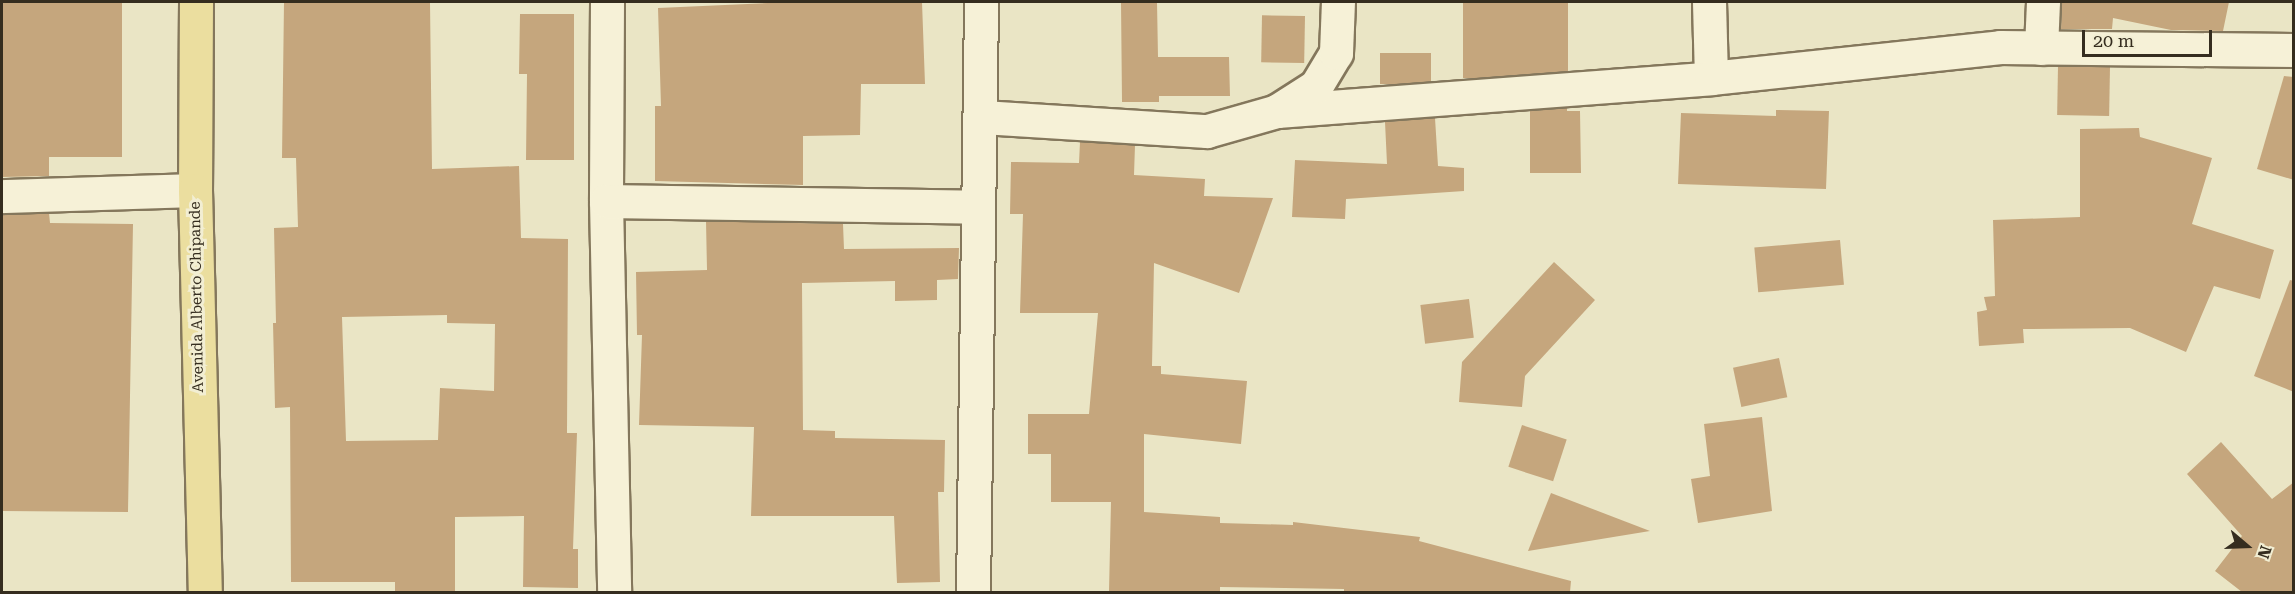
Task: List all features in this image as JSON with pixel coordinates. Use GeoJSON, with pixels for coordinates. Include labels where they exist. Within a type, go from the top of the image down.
{"type":"FeatureCollection","features":[{"type":"Feature","properties":{"kind":"main road","name":"Avenida Alberto Chipande"},"geometry":{"type":"LineString","coordinates":[[196,2],[195,190],[205,592]]}},
{"type":"Feature","properties":{"kind":"street"},"geometry":{"type":"LineString","coordinates":[[607,2],[606,201],[615,592]]}},
{"type":"Feature","properties":{"kind":"street"},"geometry":{"type":"LineString","coordinates":[[973,592],[981,2]]}},
{"type":"Feature","properties":{"kind":"street"},"geometry":{"type":"LineString","coordinates":[[1277,111],[1316,86],[1336,53],[1338,2]]}},
{"type":"Feature","properties":{"kind":"street"},"geometry":{"type":"LineString","coordinates":[[1709,2],[1711,78]]}},
{"type":"Feature","properties":{"kind":"street"},"geometry":{"type":"LineString","coordinates":[[2041,48],[2043,2]]}},
{"type":"Feature","properties":{"kind":"street"},"geometry":{"type":"LineString","coordinates":[[981,117],[1207,131],[1277,111],[1711,78],[2000,47],[2294,50]]}},
{"type":"Feature","properties":{"kind":"street"},"geometry":{"type":"LineString","coordinates":[[2,196],[195,190]]}},
{"type":"Feature","properties":{"kind":"street"},"geometry":{"type":"LineString","coordinates":[[606,201],[978,207]]}},
{"type":"Feature","properties":{"kind":"building"},"geometry":{"type":"Polygon","coordinates":[[[2,2],[122,2],[122,157],[49,157],[49,176],[2,177],[2,2]]]}},
{"type":"Feature","properties":{"kind":"building"},"geometry":{"type":"Polygon","coordinates":[[[284,2],[430,2],[432,169],[519,166],[521,238],[568,239],[567,433],[577,433],[573,549],[578,549],[578,588],[523,587],[524,516],[455,517],[455,592],[395,592],[395,582],[291,582],[290,407],[275,408],[274,228],[298,227],[296,158],[282,158],[284,2]],[[447,315],[342,317],[346,441],[438,440],[440,388],[494,391],[495,324],[447,323],[447,315]]]}},
{"type":"Feature","properties":{"kind":"building"},"geometry":{"type":"Polygon","coordinates":[[[789,2],[922,2],[925,84],[861,84],[860,135],[803,136],[803,185],[655,181],[655,106],[661,106],[658,8],[789,2]]]}},
{"type":"Feature","properties":{"kind":"building"},"geometry":{"type":"Polygon","coordinates":[[[1121,2],[1157,2],[1158,57],[1229,57],[1230,96],[1159,96],[1159,102],[1122,102],[1121,2]]]}},
{"type":"Feature","properties":{"kind":"building"},"geometry":{"type":"Polygon","coordinates":[[[1463,2],[1568,2],[1568,78],[1463,78],[1463,2]]]}},
{"type":"Feature","properties":{"kind":"building"},"geometry":{"type":"Polygon","coordinates":[[[2062,2],[2229,2],[2223,31],[2171,30],[2113,18],[2112,29],[2061,29],[2062,2]]]}},
{"type":"Feature","properties":{"kind":"building"},"geometry":{"type":"Polygon","coordinates":[[[520,14],[574,14],[574,160],[526,160],[527,74],[519,74],[520,14]]]}},
{"type":"Feature","properties":{"kind":"building"},"geometry":{"type":"Polygon","coordinates":[[[1262,15],[1305,16],[1304,63],[1261,62],[1262,15]]]}},
{"type":"Feature","properties":{"kind":"building"},"geometry":{"type":"Polygon","coordinates":[[[1380,53],[1431,53],[1431,84],[1380,84],[1380,53]]]}},
{"type":"Feature","properties":{"kind":"building"},"geometry":{"type":"Polygon","coordinates":[[[2058,66],[2110,67],[2109,116],[2057,115],[2058,66]]]}},
{"type":"Feature","properties":{"kind":"building"},"geometry":{"type":"Polygon","coordinates":[[[2284,76],[2294,77],[2294,180],[2257,169],[2284,76]]]}},
{"type":"Feature","properties":{"kind":"building"},"geometry":{"type":"Polygon","coordinates":[[[1567,108],[1567,111],[1580,111],[1581,173],[1530,173],[1530,111],[1567,108]]]}},
{"type":"Feature","properties":{"kind":"building"},"geometry":{"type":"Polygon","coordinates":[[[1776,110],[1829,111],[1826,189],[1678,184],[1681,113],[1776,116],[1776,110]]]}},
{"type":"Feature","properties":{"kind":"building"},"geometry":{"type":"Polygon","coordinates":[[[1435,118],[1438,166],[1464,168],[1464,191],[1346,199],[1345,219],[1292,217],[1295,160],[1387,164],[1385,122],[1435,118]]]}},
{"type":"Feature","properties":{"kind":"building"},"geometry":{"type":"Polygon","coordinates":[[[2139,128],[2140,137],[2212,158],[2192,224],[2274,250],[2260,299],[2214,286],[2186,352],[2130,328],[2023,329],[2024,343],[1979,346],[1977,312],[1987,310],[1984,297],[1995,296],[1993,220],[2080,217],[2080,129],[2139,128]]]}},
{"type":"Feature","properties":{"kind":"building"},"geometry":{"type":"Polygon","coordinates":[[[1080,142],[1135,145],[1134,175],[1205,179],[1204,196],[1273,198],[1239,293],[1154,263],[1152,366],[1161,366],[1161,374],[1247,381],[1241,444],[1144,434],[1144,512],[1220,517],[1220,523],[1293,525],[1293,522],[1420,537],[1419,541],[1571,581],[1570,592],[1344,592],[1344,589],[1220,587],[1220,592],[1109,592],[1111,502],[1051,502],[1051,454],[1028,454],[1028,414],[1089,414],[1098,313],[1020,313],[1023,214],[1010,214],[1011,162],[1079,163],[1080,142]]]}},
{"type":"Feature","properties":{"kind":"building"},"geometry":{"type":"Polygon","coordinates":[[[49,213],[50,223],[133,224],[128,512],[2,511],[2,215],[49,213]]]}},
{"type":"Feature","properties":{"kind":"building"},"geometry":{"type":"Polygon","coordinates":[[[706,221],[843,224],[844,249],[959,248],[958,279],[937,280],[937,300],[895,301],[895,281],[802,283],[803,430],[835,431],[835,438],[945,440],[944,492],[938,492],[940,582],[897,583],[894,516],[751,516],[754,427],[639,425],[642,335],[637,335],[636,272],[707,270],[706,221]]]}},
{"type":"Feature","properties":{"kind":"building"},"geometry":{"type":"Polygon","coordinates":[[[1840,240],[1844,285],[1758,292],[1754,247],[1840,240]]]}},
{"type":"Feature","properties":{"kind":"building"},"geometry":{"type":"Polygon","coordinates":[[[1554,262],[1595,300],[1525,376],[1522,407],[1459,402],[1462,362],[1554,262]]]}},
{"type":"Feature","properties":{"kind":"building"},"geometry":{"type":"Polygon","coordinates":[[[2290,280],[2294,281],[2294,392],[2254,376],[2290,280]]]}},
{"type":"Feature","properties":{"kind":"building"},"geometry":{"type":"Polygon","coordinates":[[[1469,299],[1474,338],[1425,344],[1420,305],[1469,299]]]}},
{"type":"Feature","properties":{"kind":"building"},"geometry":{"type":"Polygon","coordinates":[[[1779,358],[1787,397],[1741,407],[1733,368],[1779,358]]]}},
{"type":"Feature","properties":{"kind":"building"},"geometry":{"type":"Polygon","coordinates":[[[1762,417],[1772,511],[1698,523],[1691,479],[1710,476],[1704,424],[1762,417]]]}},
{"type":"Feature","properties":{"kind":"building"},"geometry":{"type":"Polygon","coordinates":[[[1522,425],[1567,440],[1553,481],[1508,467],[1522,425]]]}},
{"type":"Feature","properties":{"kind":"building"},"geometry":{"type":"Polygon","coordinates":[[[2221,442],[2272,499],[2294,482],[2294,592],[2242,592],[2215,571],[2242,536],[2187,474],[2221,442]]]}},
{"type":"Feature","properties":{"kind":"building"},"geometry":{"type":"Polygon","coordinates":[[[1551,493],[1650,531],[1528,551],[1551,493]]]}}]}
